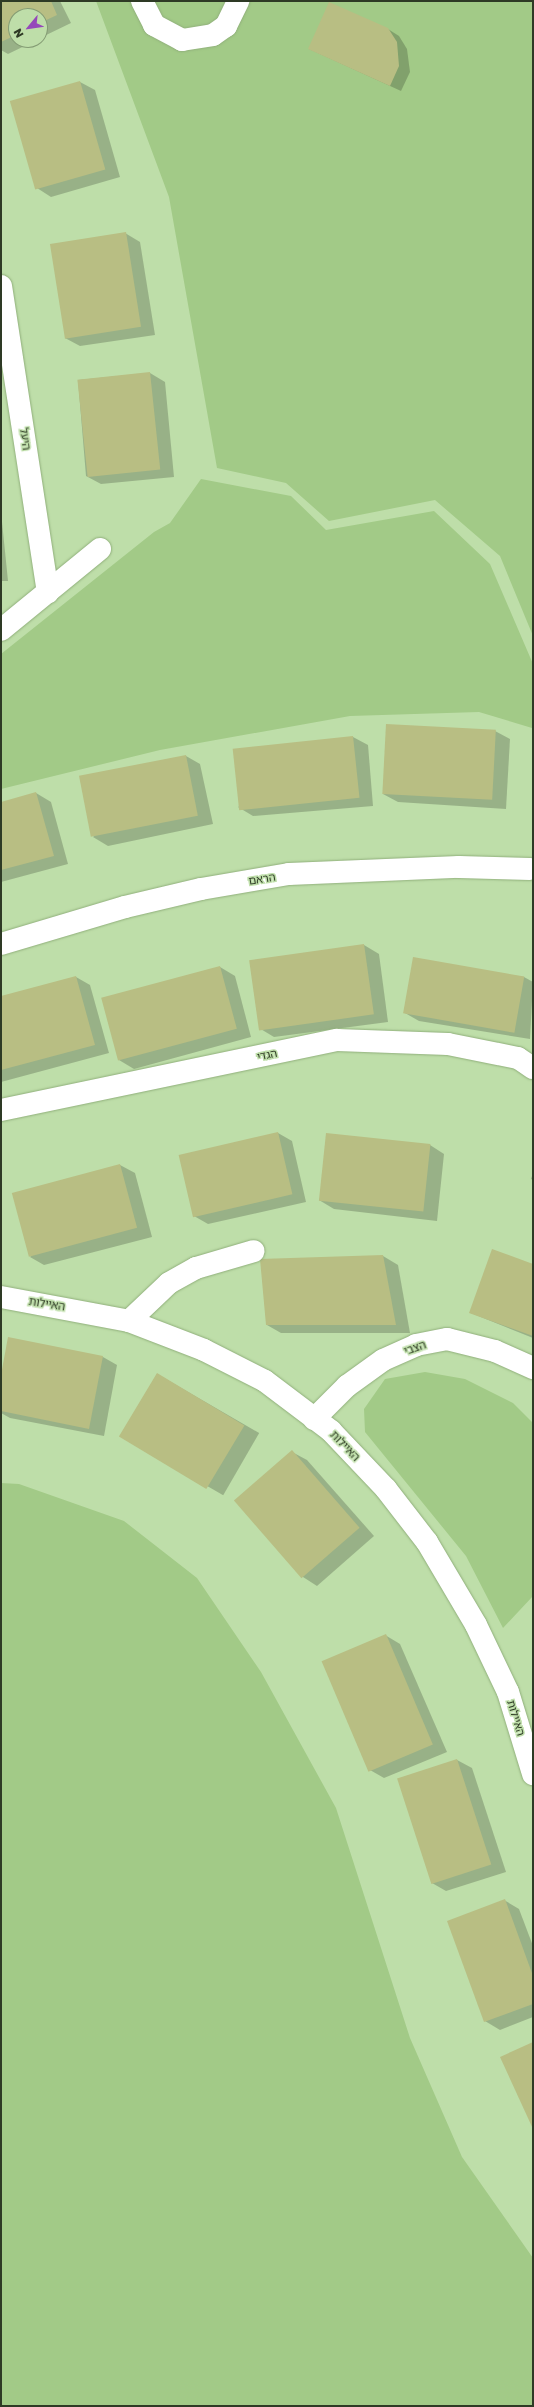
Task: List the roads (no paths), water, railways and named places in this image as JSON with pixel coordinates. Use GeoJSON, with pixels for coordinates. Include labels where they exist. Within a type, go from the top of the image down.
{"type":"FeatureCollection","features":[{"type":"Feature","properties":{"kind":"street"},"geometry":{"type":"LineString","coordinates":[[142,1],[154,25],[182,40],[213,35],[226,26],[238,1]]}},
{"type":"Feature","properties":{"kind":"street","name":"היעל"},"geometry":{"type":"LineString","coordinates":[[1,286],[48,592]]}},
{"type":"Feature","properties":{"kind":"street"},"geometry":{"type":"LineString","coordinates":[[1,630],[100,549]]}},
{"type":"Feature","properties":{"kind":"street","name":"הראם"},"geometry":{"type":"LineString","coordinates":[[1,944],[125,906],[200,888],[289,874],[459,867],[530,870]]}},
{"type":"Feature","properties":{"kind":"street","name":"הגדי"},"geometry":{"type":"LineString","coordinates":[[1,1110],[337,1040],[448,1044],[518,1058],[533,1068]]}},
{"type":"Feature","properties":{"kind":"street"},"geometry":{"type":"LineString","coordinates":[[129,1321],[169,1284],[196,1268],[254,1251]]}},
{"type":"Feature","properties":{"kind":"street","name":"האיילות"},"geometry":{"type":"LineString","coordinates":[[1,1297],[129,1321],[204,1350],[265,1381],[331,1431],[386,1489],[427,1542],[476,1625],[508,1692],[533,1774]]}},
{"type":"Feature","properties":{"kind":"street","name":"הצבי"},"geometry":{"type":"LineString","coordinates":[[314,1419],[347,1386],[383,1360],[416,1345],[447,1339],[495,1351],[533,1368]]}}]}
